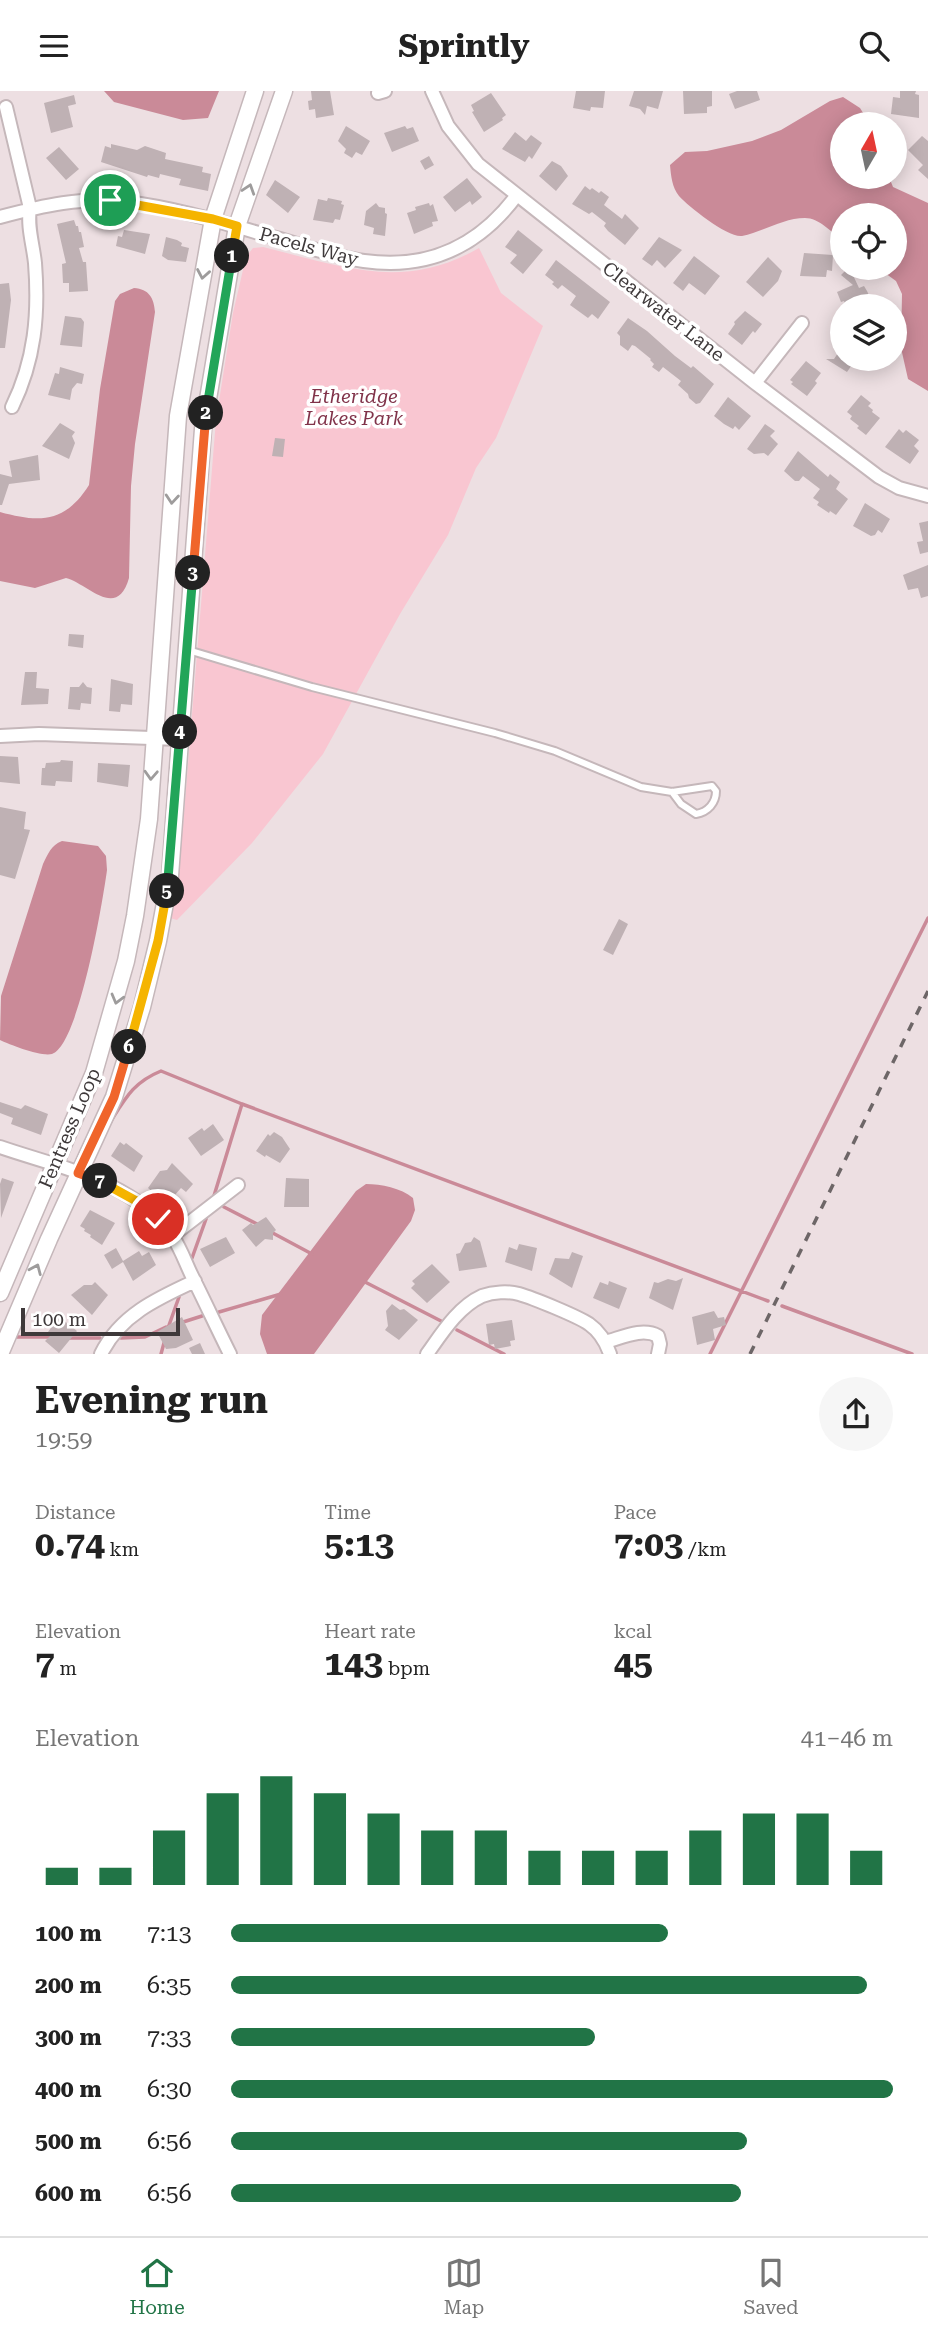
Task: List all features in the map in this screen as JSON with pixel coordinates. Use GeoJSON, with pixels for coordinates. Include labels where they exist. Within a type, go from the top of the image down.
{"type":"FeatureCollection","features":[{"type":"Feature","properties":{"kind":"street","name":"Fentress Loop"},"geometry":{"type":"LineString","coordinates":[[0,1293],[94,1073],[126,961],[149,818],[178,416],[213,219],[255,91]]}},
{"type":"Feature","properties":{"kind":"street","name":"Fentress Loop"},"geometry":{"type":"LineString","coordinates":[[0,1354],[114,1097],[142,1007],[158,941],[170,876],[203,429],[237,226],[284,91]]}},
{"type":"Feature","properties":{"kind":"street","name":"Clearwater Lane"},"geometry":{"type":"LineString","coordinates":[[432,91],[448,127],[478,164],[755,383],[879,477],[899,488],[928,496]]}},
{"type":"Feature","properties":{"kind":"street"},"geometry":{"type":"LineString","coordinates":[[6,107],[30,208],[28,224],[34,251],[36,325],[31,359],[12,407]]}},
{"type":"Feature","properties":{"kind":"street","name":"Pacels Way"},"geometry":{"type":"LineString","coordinates":[[0,217],[30,208],[88,200],[110,200],[213,219],[354,259],[387,263],[410,262],[456,248],[479,235],[499,218],[517,195]]}},
{"type":"Feature","properties":{"kind":"street"},"geometry":{"type":"LineString","coordinates":[[755,383],[802,323]]}},
{"type":"Feature","properties":{"kind":"street"},"geometry":{"type":"LineString","coordinates":[[0,736],[39,734],[179,739]]}},
{"type":"Feature","properties":{"kind":"street"},"geometry":{"type":"LineString","coordinates":[[0,1147],[120,1190],[158,1219],[172,1236],[230,1354]]}},
{"type":"Feature","properties":{"kind":"street"},"geometry":{"type":"LineString","coordinates":[[172,1236],[238,1185]]}},
{"type":"Feature","properties":{"kind":"street"},"geometry":{"type":"LineString","coordinates":[[101,1354],[121,1325],[141,1309],[195,1281]]}},
{"type":"Feature","properties":{"kind":"street"},"geometry":{"type":"LineString","coordinates":[[427,1354],[471,1302],[486,1295],[503,1292],[519,1294],[575,1317],[588,1324],[607,1348],[643,1332],[653,1333],[658,1336],[660,1344],[658,1354]]}},
{"type":"Feature","properties":{"kind":"lane"},"geometry":{"type":"LineString","coordinates":[[188,650],[312,687],[495,733],[555,751],[641,787],[672,792],[712,786],[716,791],[716,799],[709,809],[696,814],[681,804],[672,792]]}},
{"type":"Feature","properties":{"kind":"green space","name":"Etheridge Lakes Park"},"geometry":{"type":"Polygon","coordinates":[[[263,247],[346,267],[398,272],[424,269],[451,261],[479,248],[501,293],[543,326],[496,438],[476,468],[448,535],[400,614],[323,754],[252,843],[177,920],[170,918],[183,826],[216,420],[233,313],[246,257],[253,248],[263,247]]]}},
{"type":"Feature","properties":{"kind":"shaded area"},"geometry":{"type":"Polygon","coordinates":[[[104,91],[219,91],[208,118],[183,120],[114,102],[104,91]]]}},
{"type":"Feature","properties":{"kind":"shaded area"},"geometry":{"type":"Polygon","coordinates":[[[843,97],[862,112],[830,112],[830,189],[897,189],[928,203],[928,391],[908,379],[907,294],[902,294],[895,280],[907,280],[907,203],[830,203],[830,231],[820,223],[805,218],[789,220],[742,236],[728,232],[709,221],[679,196],[673,185],[670,165],[685,152],[707,151],[752,141],[781,130],[830,101],[843,97]]]}},
{"type":"Feature","properties":{"kind":"shaded area"},"geometry":{"type":"Polygon","coordinates":[[[134,288],[150,295],[155,312],[135,444],[131,486],[129,578],[124,591],[117,597],[109,598],[66,578],[35,588],[0,581],[0,512],[27,518],[50,517],[71,507],[89,485],[100,389],[115,301],[120,294],[134,288]]]}},
{"type":"Feature","properties":{"kind":"shaded area"},"geometry":{"type":"Polygon","coordinates":[[[62,841],[98,846],[106,856],[107,870],[88,970],[71,1026],[62,1045],[52,1054],[41,1054],[0,1040],[1,996],[43,864],[52,847],[62,841]]]}},
{"type":"Feature","properties":{"kind":"shaded area"},"geometry":{"type":"Polygon","coordinates":[[[366,1184],[391,1187],[413,1198],[415,1210],[411,1221],[314,1354],[267,1354],[260,1334],[262,1315],[356,1191],[366,1184]]]}},
{"type":"Feature","properties":{"kind":"building"},"geometry":{"type":"Polygon","coordinates":[[[311,91],[330,91],[334,115],[316,118],[315,109],[309,110],[311,91]]]}},
{"type":"Feature","properties":{"kind":"building"},"geometry":{"type":"Polygon","coordinates":[[[576,91],[605,91],[603,108],[591,107],[590,111],[573,108],[576,91]]]}},
{"type":"Feature","properties":{"kind":"building"},"geometry":{"type":"Polygon","coordinates":[[[634,91],[663,91],[658,109],[647,106],[645,115],[640,109],[629,106],[634,91]]]}},
{"type":"Feature","properties":{"kind":"building"},"geometry":{"type":"Polygon","coordinates":[[[683,91],[712,91],[712,106],[707,107],[707,113],[684,114],[683,91]]]}},
{"type":"Feature","properties":{"kind":"building"},"geometry":{"type":"Polygon","coordinates":[[[737,91],[757,91],[760,100],[735,109],[729,94],[737,91]]]}},
{"type":"Feature","properties":{"kind":"building"},"geometry":{"type":"Polygon","coordinates":[[[900,91],[916,91],[915,94],[919,95],[919,118],[907,116],[907,112],[891,112],[893,97],[900,98],[900,91]]]}},
{"type":"Feature","properties":{"kind":"building"},"geometry":{"type":"Polygon","coordinates":[[[491,93],[506,115],[503,120],[484,132],[472,112],[474,111],[471,105],[491,93]]]}},
{"type":"Feature","properties":{"kind":"building"},"geometry":{"type":"Polygon","coordinates":[[[74,95],[76,104],[68,106],[73,127],[51,133],[44,103],[74,95]]]}},
{"type":"Feature","properties":{"kind":"building"},"geometry":{"type":"Polygon","coordinates":[[[346,126],[370,141],[362,155],[356,152],[352,158],[344,153],[346,149],[338,141],[346,126]]]}},
{"type":"Feature","properties":{"kind":"building"},"geometry":{"type":"Polygon","coordinates":[[[405,126],[407,129],[413,127],[419,141],[392,152],[384,133],[405,126]]]}},
{"type":"Feature","properties":{"kind":"building"},"geometry":{"type":"Polygon","coordinates":[[[515,132],[526,141],[531,135],[542,143],[532,159],[529,156],[525,162],[502,149],[515,132]]]}},
{"type":"Feature","properties":{"kind":"building"},"geometry":{"type":"Polygon","coordinates":[[[922,136],[928,141],[928,179],[918,170],[923,165],[908,150],[922,136]]]}},
{"type":"Feature","properties":{"kind":"building"},"geometry":{"type":"Polygon","coordinates":[[[111,144],[137,150],[145,146],[166,153],[165,159],[203,167],[202,172],[211,174],[208,191],[179,185],[181,179],[160,174],[159,178],[147,177],[101,162],[105,146],[111,148],[111,144]]]}},
{"type":"Feature","properties":{"kind":"building"},"geometry":{"type":"Polygon","coordinates":[[[59,147],[79,169],[66,180],[46,158],[59,147]]]}},
{"type":"Feature","properties":{"kind":"building"},"geometry":{"type":"Polygon","coordinates":[[[429,156],[434,165],[425,170],[420,161],[429,156]]]}},
{"type":"Feature","properties":{"kind":"building"},"geometry":{"type":"Polygon","coordinates":[[[552,161],[561,166],[568,176],[556,191],[539,176],[552,161]]]}},
{"type":"Feature","properties":{"kind":"building"},"geometry":{"type":"Polygon","coordinates":[[[467,178],[482,197],[472,205],[470,201],[455,212],[443,197],[467,178]]]}},
{"type":"Feature","properties":{"kind":"building"},"geometry":{"type":"Polygon","coordinates":[[[275,180],[300,197],[288,213],[266,195],[275,180]]]}},
{"type":"Feature","properties":{"kind":"building"},"geometry":{"type":"Polygon","coordinates":[[[585,186],[599,193],[601,191],[609,197],[604,205],[622,219],[625,214],[639,228],[625,245],[608,231],[604,226],[606,223],[592,212],[589,214],[572,204],[585,186]]]}},
{"type":"Feature","properties":{"kind":"building"},"geometry":{"type":"Polygon","coordinates":[[[328,198],[342,201],[341,204],[344,205],[340,220],[335,219],[333,223],[313,220],[318,199],[327,201],[328,198]]]}},
{"type":"Feature","properties":{"kind":"building"},"geometry":{"type":"Polygon","coordinates":[[[376,203],[385,208],[387,214],[385,236],[373,234],[374,228],[364,225],[366,211],[376,203]]]}},
{"type":"Feature","properties":{"kind":"building"},"geometry":{"type":"Polygon","coordinates":[[[429,203],[430,206],[433,204],[438,221],[414,234],[407,213],[416,210],[415,207],[429,203]]]}},
{"type":"Feature","properties":{"kind":"building"},"geometry":{"type":"Polygon","coordinates":[[[74,220],[81,232],[84,247],[79,248],[83,262],[86,262],[88,291],[69,292],[69,283],[63,283],[62,264],[66,263],[57,224],[74,220]]]}},
{"type":"Feature","properties":{"kind":"building"},"geometry":{"type":"Polygon","coordinates":[[[124,230],[150,234],[145,254],[116,246],[118,236],[122,237],[124,230]]]}},
{"type":"Feature","properties":{"kind":"building"},"geometry":{"type":"Polygon","coordinates":[[[518,230],[543,250],[523,274],[510,263],[517,255],[505,247],[518,230]]]}},
{"type":"Feature","properties":{"kind":"building"},"geometry":{"type":"Polygon","coordinates":[[[166,237],[189,248],[186,262],[168,260],[162,256],[166,237]]]}},
{"type":"Feature","properties":{"kind":"building"},"geometry":{"type":"Polygon","coordinates":[[[659,237],[682,250],[665,268],[657,260],[652,266],[642,259],[659,237]]]}},
{"type":"Feature","properties":{"kind":"building"},"geometry":{"type":"Polygon","coordinates":[[[804,253],[830,255],[830,271],[827,270],[826,277],[800,276],[804,253]]]}},
{"type":"Feature","properties":{"kind":"building"},"geometry":{"type":"Polygon","coordinates":[[[694,256],[720,276],[705,295],[689,283],[683,291],[673,283],[694,256]]]}},
{"type":"Feature","properties":{"kind":"building"},"geometry":{"type":"Polygon","coordinates":[[[768,257],[782,271],[778,281],[763,297],[746,282],[768,257]]]}},
{"type":"Feature","properties":{"kind":"building"},"geometry":{"type":"Polygon","coordinates":[[[556,260],[610,302],[598,319],[592,314],[588,318],[570,305],[576,296],[562,285],[558,289],[545,275],[556,260]]]}},
{"type":"Feature","properties":{"kind":"building"},"geometry":{"type":"Polygon","coordinates":[[[847,280],[855,280],[859,288],[864,286],[868,294],[838,294],[837,292],[853,285],[847,280]]]}},
{"type":"Feature","properties":{"kind":"building"},"geometry":{"type":"Polygon","coordinates":[[[9,283],[11,300],[5,348],[0,348],[0,284],[9,283]]]}},
{"type":"Feature","properties":{"kind":"building"},"geometry":{"type":"Polygon","coordinates":[[[745,311],[762,324],[742,345],[728,334],[734,322],[745,311]]]}},
{"type":"Feature","properties":{"kind":"building"},"geometry":{"type":"Polygon","coordinates":[[[65,316],[81,318],[84,322],[82,347],[60,345],[65,316]]]}},
{"type":"Feature","properties":{"kind":"building"},"geometry":{"type":"Polygon","coordinates":[[[628,318],[714,384],[700,403],[696,404],[689,398],[678,385],[681,381],[663,367],[659,372],[652,367],[654,364],[651,359],[635,346],[632,345],[628,351],[620,345],[620,336],[617,333],[628,318]]]}},
{"type":"Feature","properties":{"kind":"building"},"geometry":{"type":"Polygon","coordinates":[[[806,361],[821,373],[807,396],[791,384],[793,382],[790,380],[806,361]]]}},
{"type":"Feature","properties":{"kind":"building"},"geometry":{"type":"Polygon","coordinates":[[[60,367],[84,374],[82,384],[77,383],[72,389],[70,400],[48,395],[55,373],[59,374],[60,367]]]}},
{"type":"Feature","properties":{"kind":"building"},"geometry":{"type":"Polygon","coordinates":[[[861,395],[871,403],[868,406],[880,418],[866,435],[857,428],[859,426],[850,419],[852,416],[847,412],[861,395]]]}},
{"type":"Feature","properties":{"kind":"building"},"geometry":{"type":"Polygon","coordinates":[[[728,397],[751,416],[739,430],[714,416],[728,397]]]}},
{"type":"Feature","properties":{"kind":"building"},"geometry":{"type":"Polygon","coordinates":[[[60,423],[75,432],[72,436],[75,443],[69,459],[42,446],[60,423]]]}},
{"type":"Feature","properties":{"kind":"building"},"geometry":{"type":"Polygon","coordinates":[[[765,424],[775,431],[770,436],[778,444],[768,456],[764,453],[754,454],[747,449],[765,424]]]}},
{"type":"Feature","properties":{"kind":"building"},"geometry":{"type":"Polygon","coordinates":[[[899,429],[903,433],[906,430],[919,440],[914,446],[919,451],[910,464],[885,447],[899,429]]]}},
{"type":"Feature","properties":{"kind":"building"},"geometry":{"type":"Polygon","coordinates":[[[275,438],[285,439],[283,457],[272,456],[275,438]]]}},
{"type":"Feature","properties":{"kind":"building"},"geometry":{"type":"Polygon","coordinates":[[[798,451],[828,477],[830,474],[840,482],[836,489],[848,499],[836,515],[817,505],[819,502],[813,498],[820,489],[803,476],[799,481],[795,481],[784,471],[798,451]]]}},
{"type":"Feature","properties":{"kind":"building"},"geometry":{"type":"Polygon","coordinates":[[[38,455],[40,480],[9,484],[0,505],[0,474],[12,477],[9,461],[38,455]]]}},
{"type":"Feature","properties":{"kind":"building"},"geometry":{"type":"Polygon","coordinates":[[[865,503],[890,519],[882,533],[878,530],[871,536],[853,526],[865,503]]]}},
{"type":"Feature","properties":{"kind":"building"},"geometry":{"type":"Polygon","coordinates":[[[928,521],[928,552],[920,554],[917,542],[923,541],[919,523],[928,521]]]}},
{"type":"Feature","properties":{"kind":"building"},"geometry":{"type":"Polygon","coordinates":[[[928,565],[928,596],[921,598],[918,588],[908,590],[903,575],[928,565]]]}},
{"type":"Feature","properties":{"kind":"building"},"geometry":{"type":"Polygon","coordinates":[[[69,634],[84,635],[83,648],[68,646],[69,634]]]}},
{"type":"Feature","properties":{"kind":"building"},"geometry":{"type":"Polygon","coordinates":[[[25,672],[37,672],[36,688],[49,689],[48,704],[21,705],[25,672]]]}},
{"type":"Feature","properties":{"kind":"building"},"geometry":{"type":"Polygon","coordinates":[[[111,679],[133,684],[132,705],[121,704],[120,712],[109,711],[111,679]]]}},
{"type":"Feature","properties":{"kind":"building"},"geometry":{"type":"Polygon","coordinates":[[[83,682],[92,688],[91,704],[81,703],[80,710],[68,709],[70,687],[79,687],[83,682]]]}},
{"type":"Feature","properties":{"kind":"building"},"geometry":{"type":"Polygon","coordinates":[[[0,756],[18,757],[20,784],[0,782],[0,756]]]}},
{"type":"Feature","properties":{"kind":"building"},"geometry":{"type":"Polygon","coordinates":[[[73,761],[72,782],[56,781],[55,786],[41,785],[42,768],[45,768],[46,763],[73,761]]]}},
{"type":"Feature","properties":{"kind":"building"},"geometry":{"type":"Polygon","coordinates":[[[98,763],[130,765],[128,787],[97,782],[98,763]]]}},
{"type":"Feature","properties":{"kind":"building"},"geometry":{"type":"Polygon","coordinates":[[[0,807],[26,812],[24,829],[30,830],[15,879],[0,875],[0,807]]]}},
{"type":"Feature","properties":{"kind":"building"},"geometry":{"type":"Polygon","coordinates":[[[619,919],[628,924],[613,955],[603,950],[619,919]]]}},
{"type":"Feature","properties":{"kind":"building"},"geometry":{"type":"Polygon","coordinates":[[[0,1102],[21,1109],[25,1105],[48,1114],[41,1135],[11,1124],[13,1118],[0,1113],[0,1102]]]}},
{"type":"Feature","properties":{"kind":"building"},"geometry":{"type":"Polygon","coordinates":[[[213,1124],[224,1140],[201,1156],[188,1138],[213,1124]]]}},
{"type":"Feature","properties":{"kind":"building"},"geometry":{"type":"Polygon","coordinates":[[[274,1132],[282,1137],[290,1149],[280,1163],[256,1151],[268,1134],[270,1136],[274,1132]]]}},
{"type":"Feature","properties":{"kind":"building"},"geometry":{"type":"Polygon","coordinates":[[[120,1142],[124,1145],[126,1143],[143,1156],[134,1172],[111,1156],[120,1142]]]}},
{"type":"Feature","properties":{"kind":"building"},"geometry":{"type":"Polygon","coordinates":[[[172,1163],[193,1184],[186,1192],[181,1188],[167,1204],[148,1188],[160,1171],[167,1170],[172,1163]]]}},
{"type":"Feature","properties":{"kind":"building"},"geometry":{"type":"Polygon","coordinates":[[[2,1178],[14,1182],[1,1218],[0,1184],[2,1178]]]}},
{"type":"Feature","properties":{"kind":"building"},"geometry":{"type":"Polygon","coordinates":[[[286,1178],[309,1179],[309,1207],[284,1207],[286,1178]]]}},
{"type":"Feature","properties":{"kind":"building"},"geometry":{"type":"Polygon","coordinates":[[[90,1210],[115,1223],[102,1245],[80,1226],[90,1210]]]}},
{"type":"Feature","properties":{"kind":"building"},"geometry":{"type":"Polygon","coordinates":[[[266,1217],[276,1230],[273,1240],[265,1239],[256,1247],[242,1230],[266,1217]]]}},
{"type":"Feature","properties":{"kind":"building"},"geometry":{"type":"Polygon","coordinates":[[[226,1237],[235,1253],[210,1267],[200,1249],[226,1237]]]}},
{"type":"Feature","properties":{"kind":"building"},"geometry":{"type":"Polygon","coordinates":[[[474,1237],[480,1241],[487,1267],[459,1271],[456,1254],[474,1237]]]}},
{"type":"Feature","properties":{"kind":"building"},"geometry":{"type":"Polygon","coordinates":[[[519,1244],[537,1248],[532,1271],[505,1262],[509,1247],[517,1250],[519,1244]]]}},
{"type":"Feature","properties":{"kind":"building"},"geometry":{"type":"Polygon","coordinates":[[[116,1248],[123,1261],[139,1251],[142,1256],[149,1252],[156,1265],[133,1281],[123,1262],[112,1269],[104,1255],[116,1248]]]}},
{"type":"Feature","properties":{"kind":"building"},"geometry":{"type":"Polygon","coordinates":[[[572,1252],[583,1256],[572,1288],[549,1274],[555,1258],[569,1259],[572,1252]]]}},
{"type":"Feature","properties":{"kind":"building"},"geometry":{"type":"Polygon","coordinates":[[[432,1264],[450,1282],[427,1303],[411,1288],[415,1284],[412,1281],[432,1264]]]}},
{"type":"Feature","properties":{"kind":"building"},"geometry":{"type":"Polygon","coordinates":[[[683,1278],[673,1310],[649,1298],[654,1282],[683,1278]]]}},
{"type":"Feature","properties":{"kind":"building"},"geometry":{"type":"Polygon","coordinates":[[[609,1281],[627,1288],[619,1309],[593,1298],[600,1282],[608,1285],[609,1281]]]}},
{"type":"Feature","properties":{"kind":"building"},"geometry":{"type":"Polygon","coordinates":[[[95,1282],[108,1295],[92,1315],[71,1295],[84,1285],[92,1285],[95,1282]]]}},
{"type":"Feature","properties":{"kind":"building"},"geometry":{"type":"Polygon","coordinates":[[[392,1304],[418,1320],[399,1340],[385,1330],[388,1326],[386,1311],[392,1304]]]}},
{"type":"Feature","properties":{"kind":"building"},"geometry":{"type":"Polygon","coordinates":[[[714,1311],[718,1318],[724,1317],[726,1325],[713,1329],[715,1340],[697,1345],[692,1317],[714,1311]]]}},
{"type":"Feature","properties":{"kind":"building"},"geometry":{"type":"Polygon","coordinates":[[[182,1317],[193,1340],[176,1348],[166,1349],[157,1332],[182,1317]]]}},
{"type":"Feature","properties":{"kind":"building"},"geometry":{"type":"Polygon","coordinates":[[[58,1318],[77,1331],[59,1353],[45,1341],[51,1335],[48,1332],[58,1318]]]}},
{"type":"Feature","properties":{"kind":"building"},"geometry":{"type":"Polygon","coordinates":[[[512,1320],[515,1340],[510,1341],[511,1346],[495,1349],[494,1344],[489,1345],[486,1324],[512,1320]]]}},
{"type":"Feature","properties":{"kind":"building"},"geometry":{"type":"Polygon","coordinates":[[[200,1343],[205,1354],[192,1354],[189,1348],[200,1343]]]}},
{"type":"Feature","properties":{"kind":"waterway"},"geometry":{"type":"LineString","coordinates":[[710,1354],[928,918]]}},
{"type":"Feature","properties":{"kind":"waterway"},"geometry":{"type":"LineString","coordinates":[[111,1121],[137,1085],[161,1071],[242,1104],[768,1301]]}},
{"type":"Feature","properties":{"kind":"waterway"},"geometry":{"type":"LineString","coordinates":[[213,1199],[242,1104]]}},
{"type":"Feature","properties":{"kind":"waterway"},"geometry":{"type":"LineString","coordinates":[[224,1207],[259,1225]]}},
{"type":"Feature","properties":{"kind":"waterway"},"geometry":{"type":"LineString","coordinates":[[192,1258],[206,1219]]}},
{"type":"Feature","properties":{"kind":"waterway"},"geometry":{"type":"LineString","coordinates":[[269,1231],[312,1254]]}},
{"type":"Feature","properties":{"kind":"waterway"},"geometry":{"type":"LineString","coordinates":[[365,1282],[441,1321]]}},
{"type":"Feature","properties":{"kind":"waterway"},"geometry":{"type":"LineString","coordinates":[[219,1312],[281,1294]]}},
{"type":"Feature","properties":{"kind":"waterway"},"geometry":{"type":"LineString","coordinates":[[168,1328],[179,1297]]}},
{"type":"Feature","properties":{"kind":"waterway"},"geometry":{"type":"LineString","coordinates":[[782,1306],[912,1354]]}},
{"type":"Feature","properties":{"kind":"waterway"},"geometry":{"type":"LineString","coordinates":[[180,1323],[202,1316]]}},
{"type":"Feature","properties":{"kind":"waterway"},"geometry":{"type":"LineString","coordinates":[[121,1338],[145,1337],[166,1327]]}},
{"type":"Feature","properties":{"kind":"waterway"},"geometry":{"type":"LineString","coordinates":[[457,1330],[504,1354]]}},
{"type":"Feature","properties":{"kind":"waterway"},"geometry":{"type":"LineString","coordinates":[[11,1337],[53,1337]]}},
{"type":"Feature","properties":{"kind":"waterway"},"geometry":{"type":"LineString","coordinates":[[67,1338],[100,1338]]}},
{"type":"Feature","properties":{"kind":"waterway"},"geometry":{"type":"LineString","coordinates":[[161,1354],[164,1343]]}},
{"type":"Feature","properties":{"kind":"railway"},"geometry":{"type":"LineString","coordinates":[[750,1354],[928,991]]}},
{"type":"Feature","properties":{"kind":"route"},"geometry":{"type":"LineString","coordinates":[[110,200],[237,226],[203,429],[170,876],[142,1007],[114,1097],[78,1173],[120,1190],[158,1219]]}}]}
